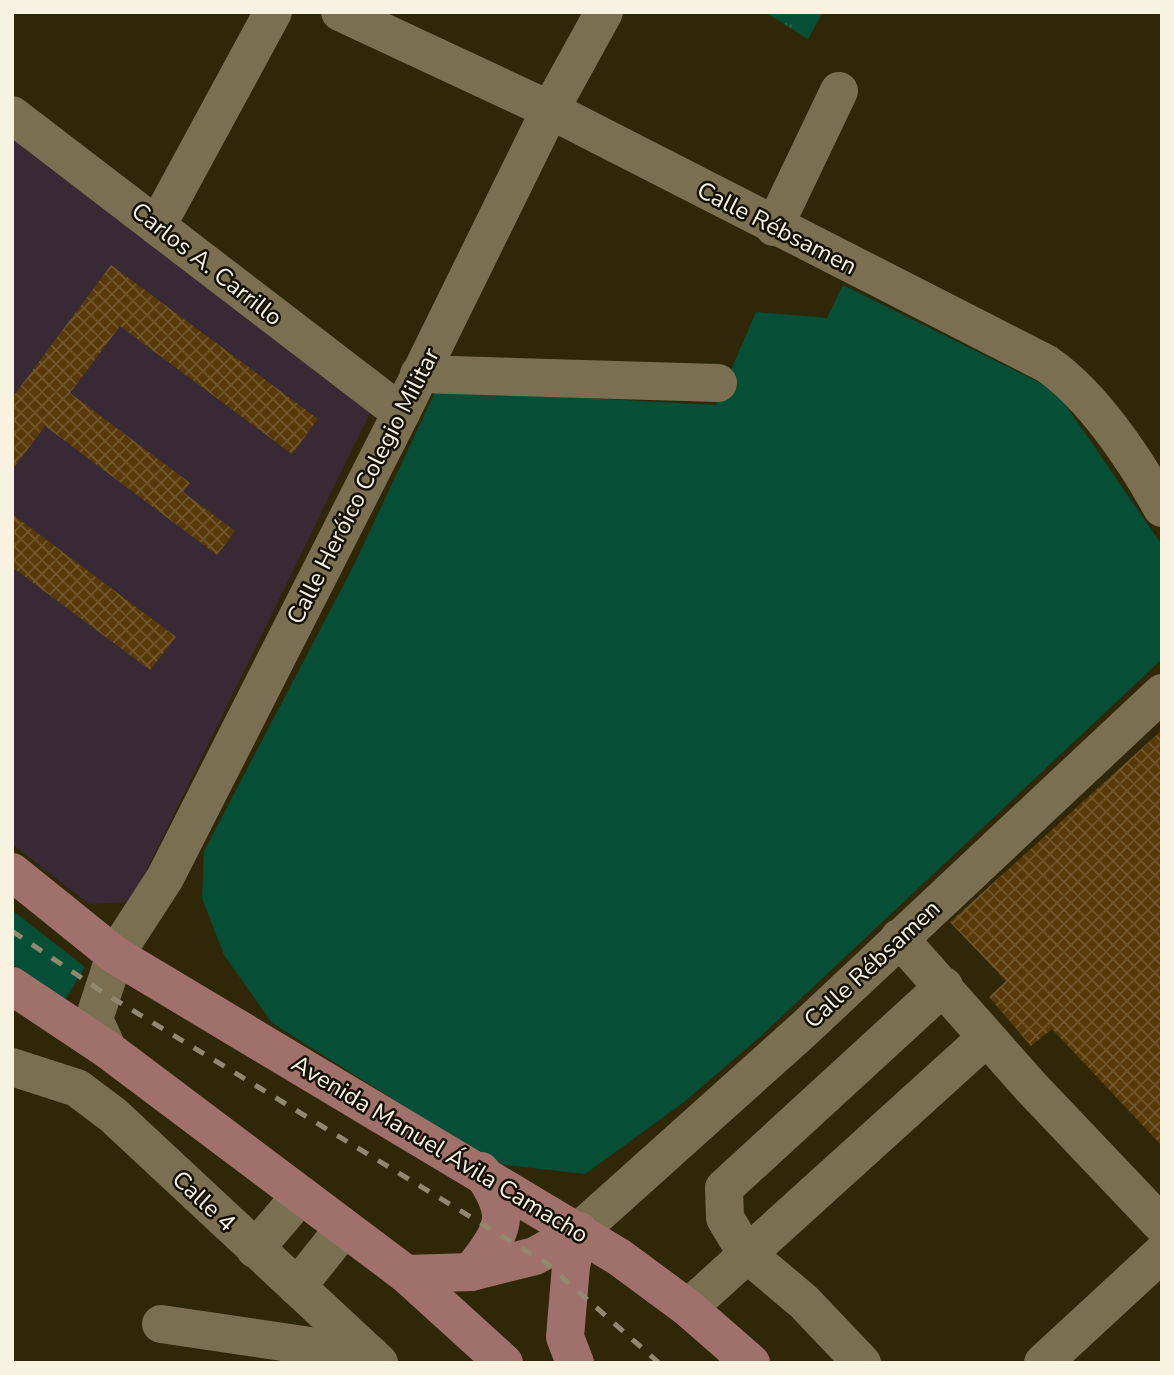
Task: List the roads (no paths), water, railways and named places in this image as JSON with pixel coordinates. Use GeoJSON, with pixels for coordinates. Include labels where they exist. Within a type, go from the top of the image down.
{"type":"FeatureCollection","features":[{"type":"Feature","properties":{"kind":"main road","name":"Avenida Manuel Ávila Camacho"},"geometry":{"type":"LineString","coordinates":[[12,872],[115,955],[579,1231],[688,1308],[751,1363]]}},
{"type":"Feature","properties":{"kind":"main road"},"geometry":{"type":"LineString","coordinates":[[12,986],[108,1050],[406,1274],[504,1363]]}},
{"type":"Feature","properties":{"kind":"main road"},"geometry":{"type":"LineString","coordinates":[[471,1272],[499,1235],[503,1212],[497,1194],[480,1171]]}},
{"type":"Feature","properties":{"kind":"main road"},"geometry":{"type":"LineString","coordinates":[[406,1274],[471,1272],[535,1256],[579,1231]]}},
{"type":"Feature","properties":{"kind":"main road"},"geometry":{"type":"LineString","coordinates":[[575,1363],[565,1337],[571,1266],[579,1231]]}},
{"type":"Feature","properties":{"kind":"street"},"geometry":{"type":"LineString","coordinates":[[157,226],[272,12]]}},
{"type":"Feature","properties":{"kind":"street","name":"Calle Rébsamen"},"geometry":{"type":"LineString","coordinates":[[340,12],[550,110],[1047,365],[1067,378],[1143,474],[1162,508]]}},
{"type":"Feature","properties":{"kind":"street","name":"Calle Heróico Colegio Militar"},"geometry":{"type":"LineString","coordinates":[[108,1050],[94,1019],[115,955],[165,878],[401,413],[550,110],[604,12]]}},
{"type":"Feature","properties":{"kind":"street"},"geometry":{"type":"LineString","coordinates":[[774,227],[839,91]]}},
{"type":"Feature","properties":{"kind":"street","name":"Carlos A. Carrillo"},"geometry":{"type":"LineString","coordinates":[[12,115],[401,413]]}},
{"type":"Feature","properties":{"kind":"street"},"geometry":{"type":"LineString","coordinates":[[419,374],[718,383]]}},
{"type":"Feature","properties":{"kind":"street","name":"Calle Rébsamen"},"geometry":{"type":"LineString","coordinates":[[579,1231],[803,1030],[1162,693]]}},
{"type":"Feature","properties":{"kind":"street"},"geometry":{"type":"LineString","coordinates":[[899,938],[944,986],[986,1038],[1162,1225]]}},
{"type":"Feature","properties":{"kind":"street"},"geometry":{"type":"LineString","coordinates":[[862,1363],[804,1302],[746,1253],[725,1218],[724,1188],[944,986]]}},
{"type":"Feature","properties":{"kind":"street"},"geometry":{"type":"LineString","coordinates":[[688,1308],[986,1038]]}},
{"type":"Feature","properties":{"kind":"street","name":"Calle 4"},"geometry":{"type":"LineString","coordinates":[[12,1068],[77,1088],[113,1115],[375,1359]]}},
{"type":"Feature","properties":{"kind":"street"},"geometry":{"type":"LineString","coordinates":[[255,1249],[301,1195]]}},
{"type":"Feature","properties":{"kind":"street"},"geometry":{"type":"LineString","coordinates":[[297,1287],[344,1227]]}},
{"type":"Feature","properties":{"kind":"street"},"geometry":{"type":"LineString","coordinates":[[1043,1363],[1162,1253]]}},
{"type":"Feature","properties":{"kind":"street"},"geometry":{"type":"LineString","coordinates":[[161,1324],[375,1359]]}},
{"type":"Feature","properties":{"kind":"railway"},"geometry":{"type":"LineString","coordinates":[[12,931],[101,991],[546,1263],[659,1363]]}}]}
